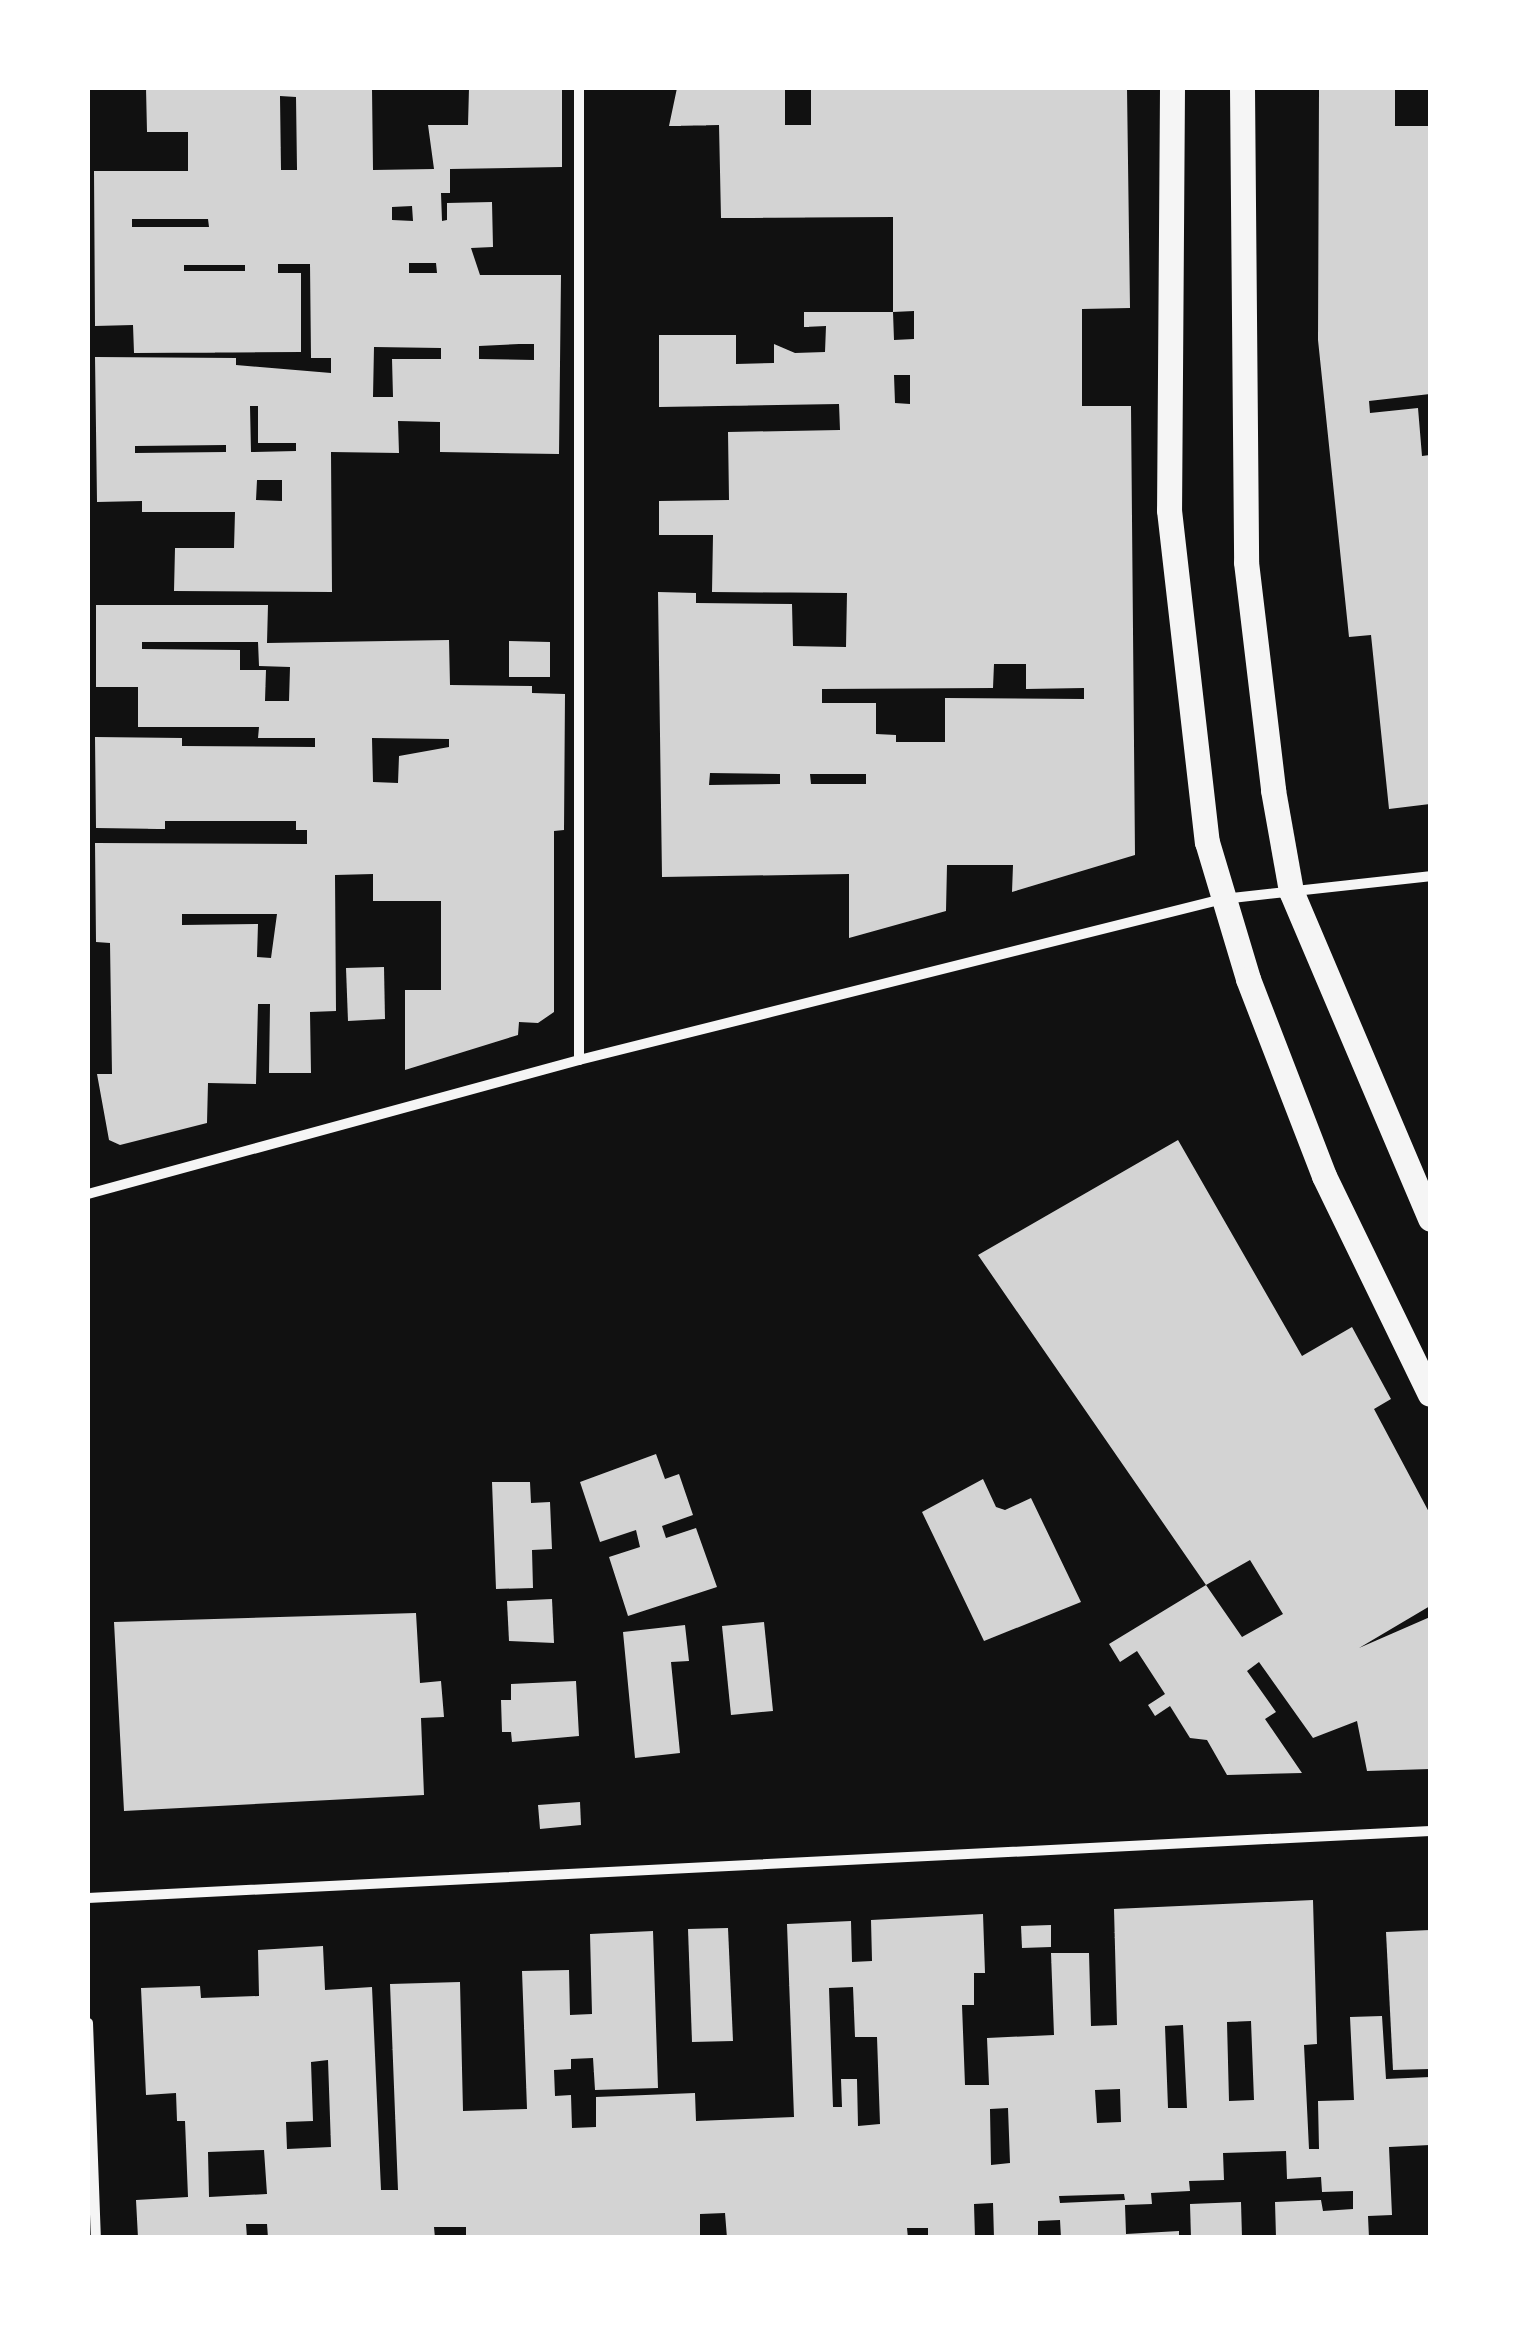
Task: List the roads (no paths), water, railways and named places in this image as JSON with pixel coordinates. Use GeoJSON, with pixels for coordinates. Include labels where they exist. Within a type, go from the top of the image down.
{"type":"FeatureCollection","features":[{"type":"Feature","properties":{"kind":"main road"},"geometry":{"type":"LineString","coordinates":[[1172,88],[1169,510],[1207,842],[1222,900],[1324,1176],[1430,1394]]}},
{"type":"Feature","properties":{"kind":"main road"},"geometry":{"type":"LineString","coordinates":[[1242,88],[1246,562],[1291,891],[1430,1219]]}},
{"type":"Feature","properties":{"kind":"street"},"geometry":{"type":"LineString","coordinates":[[579,88],[579,1060]]}},
{"type":"Feature","properties":{"kind":"street"},"geometry":{"type":"LineString","coordinates":[[88,1194],[579,1060],[1222,900],[1430,876]]}},
{"type":"Feature","properties":{"kind":"street"},"geometry":{"type":"LineString","coordinates":[[88,1898],[1430,1831]]}},
{"type":"Feature","properties":{"kind":"street"},"geometry":{"type":"LineString","coordinates":[[88,2023],[96,2238]]}}]}
